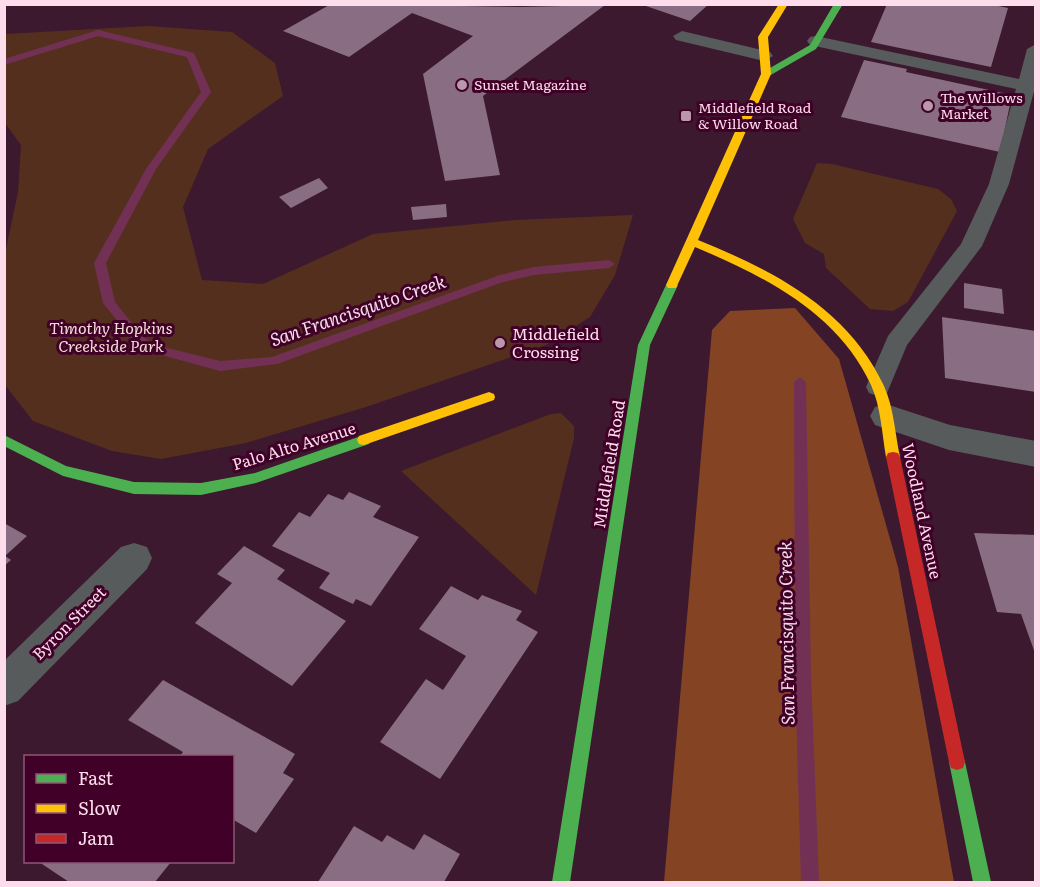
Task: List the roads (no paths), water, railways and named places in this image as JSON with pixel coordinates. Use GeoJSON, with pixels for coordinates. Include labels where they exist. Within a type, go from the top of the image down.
{"type":"FeatureCollection","features":[{"type":"Feature","properties":{"kind":"main road"},"geometry":{"type":"LineString","coordinates":[[784,4],[763,38],[766,74],[813,47],[839,4]]}},
{"type":"Feature","properties":{"kind":"main road","name":"Middlefield Road"},"geometry":{"type":"LineString","coordinates":[[561,882],[644,345],[766,74]]}},
{"type":"Feature","properties":{"kind":"main road","name":"Woodland Avenue"},"geometry":{"type":"LineString","coordinates":[[690,241],[744,262],[801,292],[844,331],[865,362],[882,402],[982,882]]}},
{"type":"Feature","properties":{"kind":"main road","name":"Palo Alto Avenue"},"geometry":{"type":"LineString","coordinates":[[4,440],[63,471],[134,488],[201,489],[267,474],[489,396]]}},
{"type":"Feature","properties":{"kind":"street"},"geometry":{"type":"LineString","coordinates":[[882,402],[949,436],[1035,454]]}},
{"type":"Feature","properties":{"kind":"street","name":"Byron Street"},"geometry":{"type":"LineString","coordinates":[[4,688],[134,558]]}},
{"type":"Feature","properties":{"kind":"lane"},"geometry":{"type":"LineString","coordinates":[[682,36],[764,56]]}},
{"type":"Feature","properties":{"kind":"lane"},"geometry":{"type":"LineString","coordinates":[[816,41],[1026,86]]}},
{"type":"Feature","properties":{"kind":"lane"},"geometry":{"type":"LineString","coordinates":[[882,402],[896,342],[971,246],[999,184],[1035,50]]}},
{"type":"Feature","properties":{"kind":"waterway","name":"San Francisquito Creek"},"geometry":{"type":"LineString","coordinates":[[4,62],[98,33],[191,55],[206,92],[151,169],[100,263],[109,303],[139,340],[151,348],[220,366],[273,361],[500,279],[534,271],[609,264]]}},
{"type":"Feature","properties":{"kind":"waterway","name":"San Francisquito Creek"},"geometry":{"type":"LineString","coordinates":[[800,382],[803,675],[810,882]]}},
{"type":"Feature","properties":{"kind":"place","name":"Sunset Magazine"},"geometry":{"type":"Point","coordinates":[462,85]}},
{"type":"Feature","properties":{"kind":"place","name":"The Willows Market"},"geometry":{"type":"Point","coordinates":[928,106]}},
{"type":"Feature","properties":{"kind":"place","name":"Middlefield Road & Willow Road"},"geometry":{"type":"Point","coordinates":[686,116]}},
{"type":"Feature","properties":{"kind":"place","name":"Middlefield Crossing"},"geometry":{"type":"Point","coordinates":[500,343]}},
{"type":"Feature","properties":{"kind":"park label","name":"Timothy Hopkins Creekside Park"},"geometry":{"type":"Point","coordinates":[111,337]}}]}
